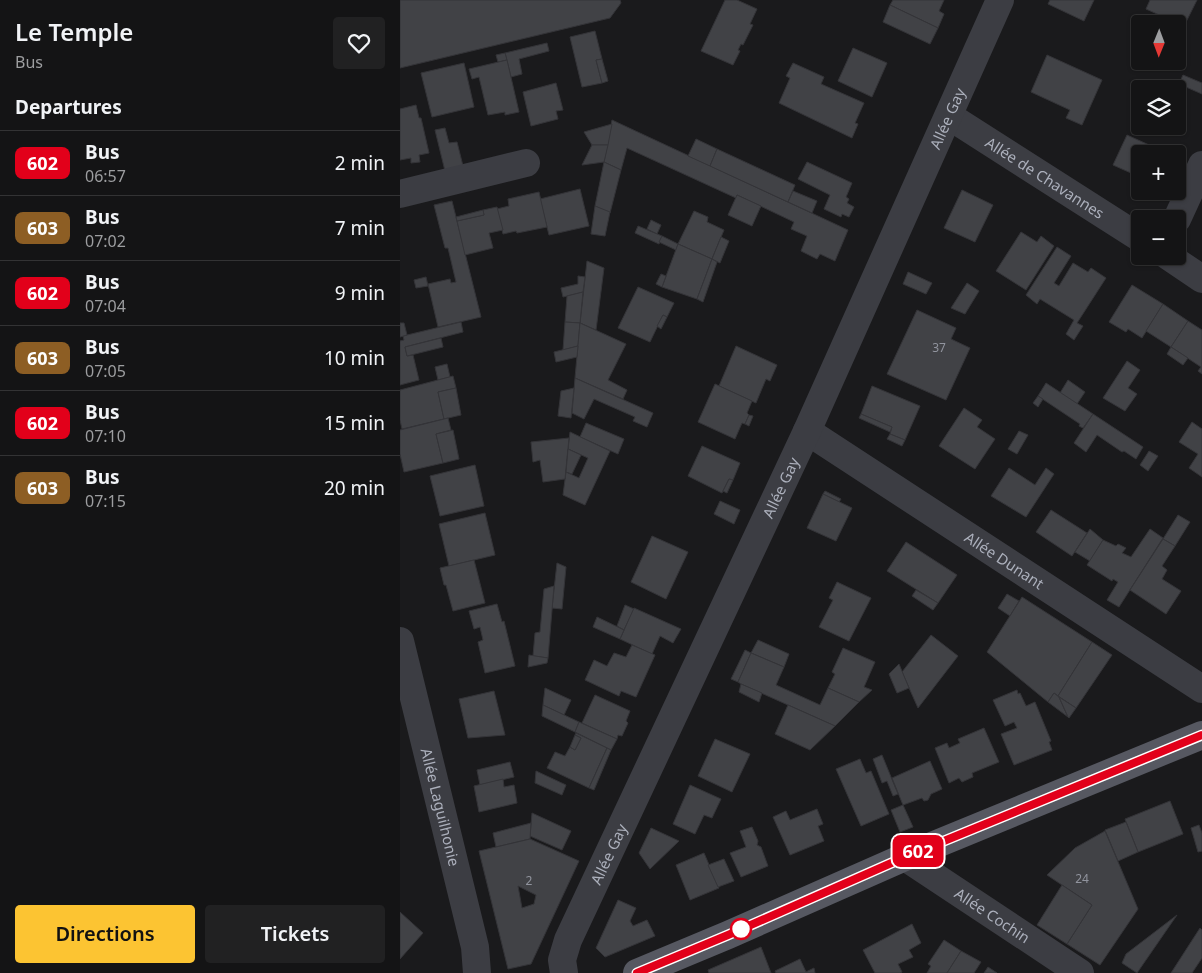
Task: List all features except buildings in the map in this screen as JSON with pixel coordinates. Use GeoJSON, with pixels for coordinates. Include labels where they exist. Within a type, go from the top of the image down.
{"type":"FeatureCollection","features":[{"type":"Feature","properties":{"kind":"main road"},"geometry":{"type":"LineString","coordinates":[[637,973],[905,857],[1202,734]]}},
{"type":"Feature","properties":{"kind":"street","name":"Allée Gay"},"geometry":{"type":"LineString","coordinates":[[564,973],[562,960],[568,940],[807,431],[1000,0]]}},
{"type":"Feature","properties":{"kind":"street","name":"Allée de Chavannes"},"geometry":{"type":"LineString","coordinates":[[949,116],[1131,232]]}},
{"type":"Feature","properties":{"kind":"street"},"geometry":{"type":"LineString","coordinates":[[400,194],[526,164]]}},
{"type":"Feature","properties":{"kind":"street"},"geometry":{"type":"LineString","coordinates":[[1181,210],[1202,166]]}},
{"type":"Feature","properties":{"kind":"street"},"geometry":{"type":"LineString","coordinates":[[1182,265],[1202,278]]}},
{"type":"Feature","properties":{"kind":"street","name":"Allée Dunant"},"geometry":{"type":"LineString","coordinates":[[807,431],[1202,689]]}},
{"type":"Feature","properties":{"kind":"street","name":"Allée Laguilhonie"},"geometry":{"type":"LineString","coordinates":[[400,641],[475,947],[477,973]]}},
{"type":"Feature","properties":{"kind":"street","name":"Allée Cochin"},"geometry":{"type":"LineString","coordinates":[[905,857],[1080,973]]}},
{"type":"Feature","properties":{"kind":"bus line","name":"602"},"geometry":{"type":"LineString","coordinates":[[637,973],[905,857],[1202,735]]}}]}
